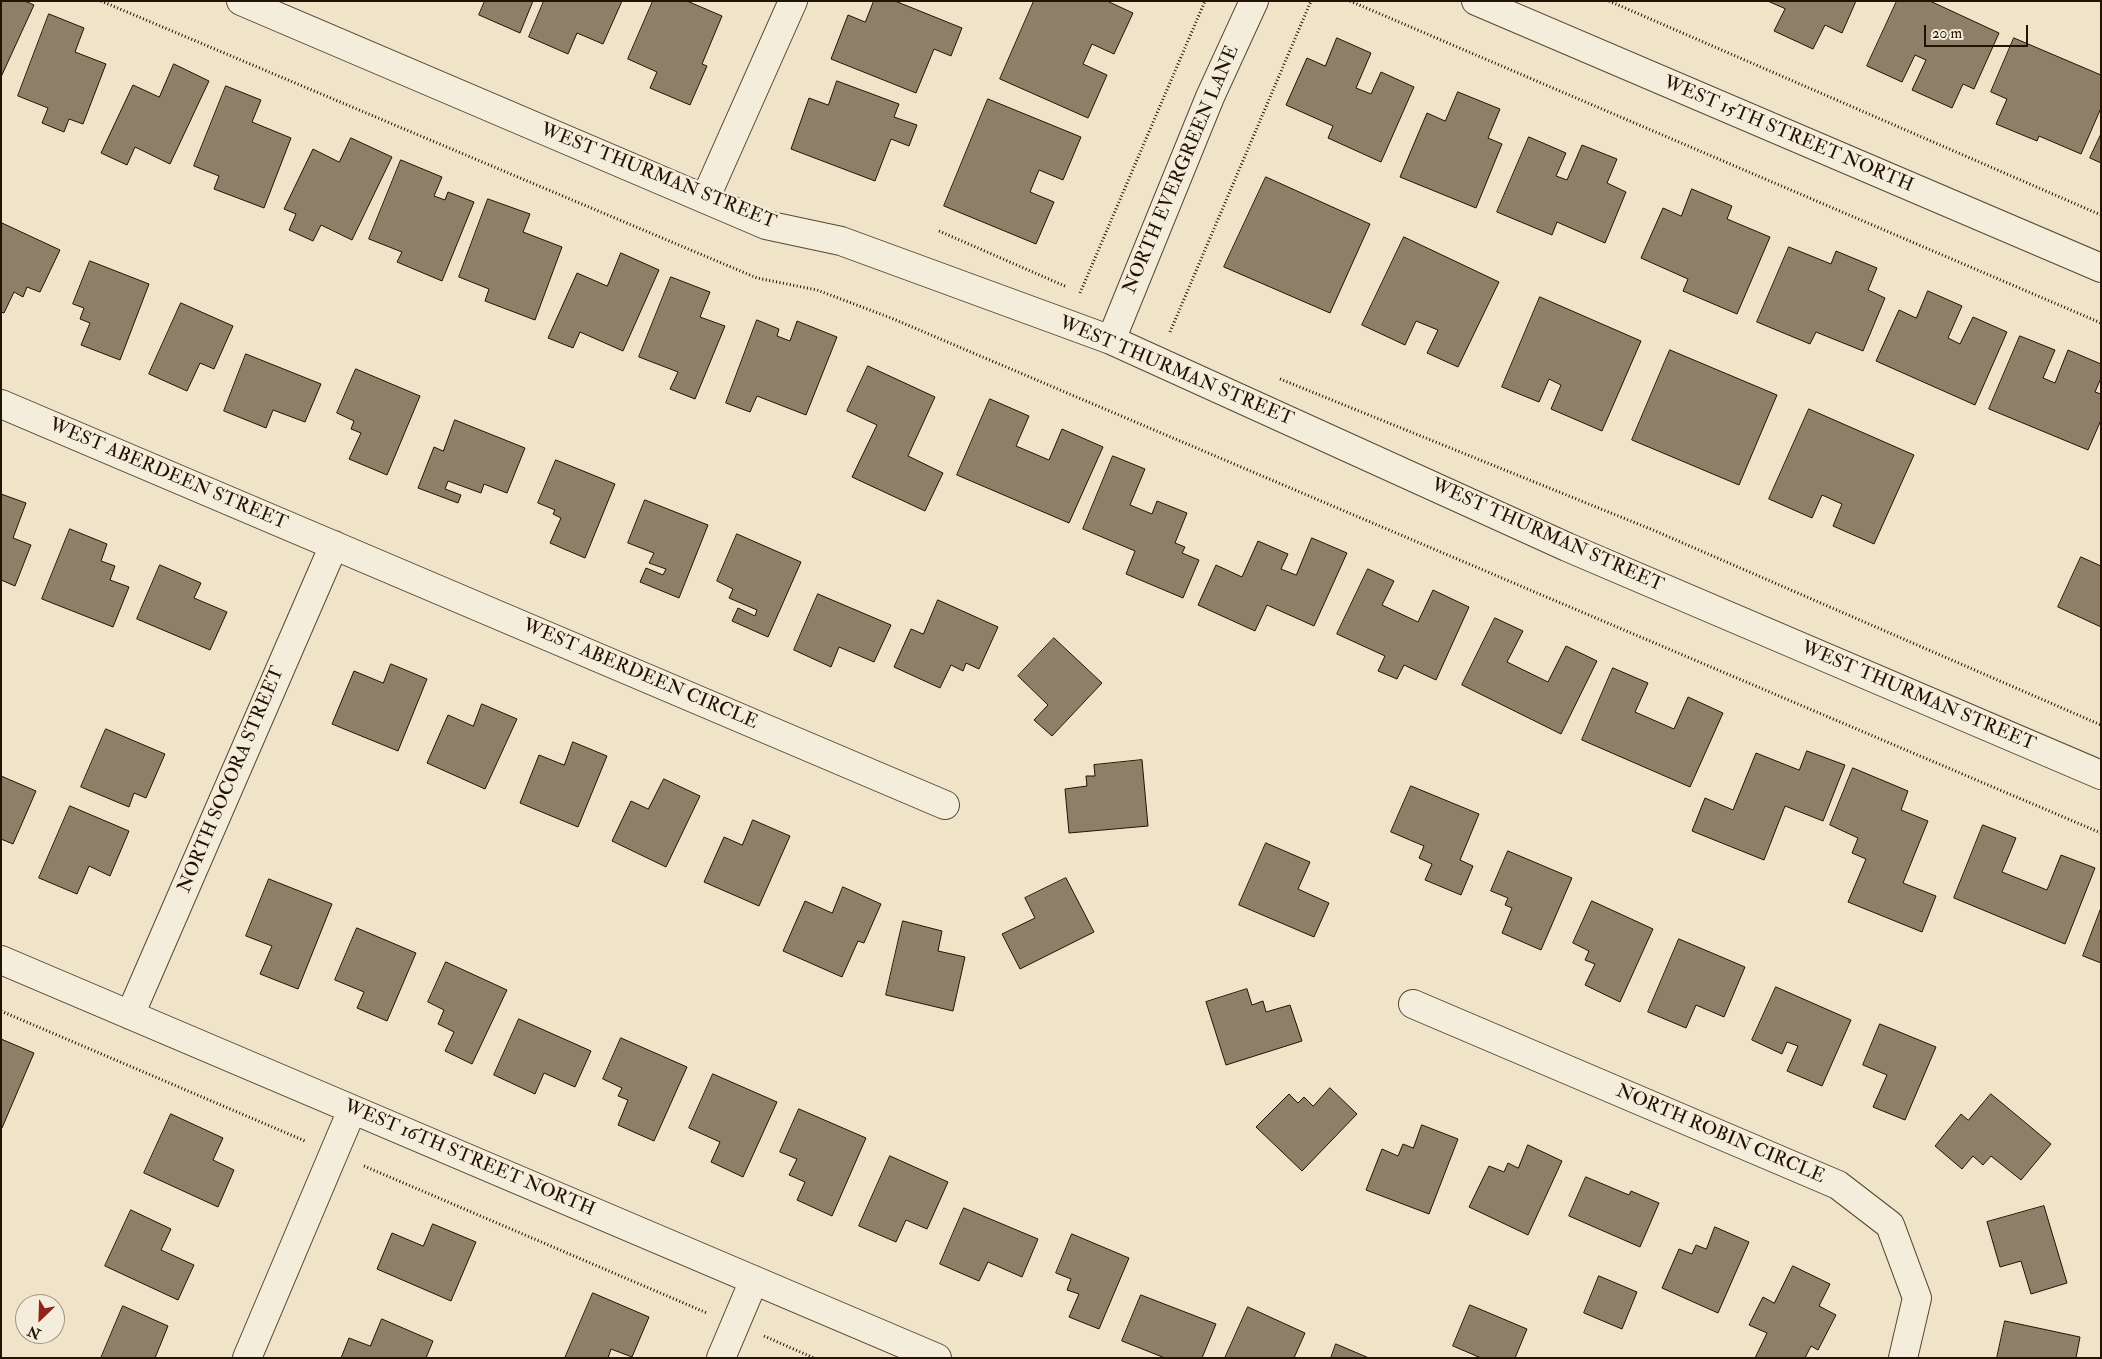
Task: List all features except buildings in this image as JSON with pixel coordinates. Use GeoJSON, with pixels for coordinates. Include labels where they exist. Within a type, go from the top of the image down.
{"type":"FeatureCollection","features":[{"type":"Feature","properties":{"kind":"street","name":"WEST THURMAN STREET"},"geometry":{"type":"LineString","coordinates":[[240,1],[766,225],[841,241],[1111,340],[1567,547],[2101,775]]}},
{"type":"Feature","properties":{"kind":"street"},"geometry":{"type":"LineString","coordinates":[[705,199],[792,1]]}},
{"type":"Feature","properties":{"kind":"street","name":"NORTH EVERGREEN LANE"},"geometry":{"type":"LineString","coordinates":[[1111,340],[1210,97],[1254,1]]}},
{"type":"Feature","properties":{"kind":"street","name":"WEST 15TH STREET NORTH"},"geometry":{"type":"LineString","coordinates":[[1476,1],[2101,268]]}},
{"type":"Feature","properties":{"kind":"street","name":"WEST ABERDEEN STREET"},"geometry":{"type":"LineString","coordinates":[[1,404],[334,545]]}},
{"type":"Feature","properties":{"kind":"street","name":"WEST ABERDEEN CIRCLE"},"geometry":{"type":"LineString","coordinates":[[334,545],[945,805]]}},
{"type":"Feature","properties":{"kind":"street","name":"NORTH SOCORA STREET"},"geometry":{"type":"LineString","coordinates":[[130,1015],[334,545]]}},
{"type":"Feature","properties":{"kind":"street","name":"WEST 16TH STREET NORTH"},"geometry":{"type":"LineString","coordinates":[[1,960],[937,1358]]}},
{"type":"Feature","properties":{"kind":"street","name":"NORTH ROBIN CIRCLE"},"geometry":{"type":"LineString","coordinates":[[1413,1004],[1838,1185],[1890,1225],[1917,1298],[1903,1358]]}},
{"type":"Feature","properties":{"kind":"street"},"geometry":{"type":"LineString","coordinates":[[247,1358],[352,1110]]}},
{"type":"Feature","properties":{"kind":"street"},"geometry":{"type":"LineString","coordinates":[[721,1358],[754,1280]]}},
{"type":"Feature","properties":{"kind":"path"},"geometry":{"type":"LineString","coordinates":[[101,1],[758,278],[817,290],[891,318],[2101,834]]}},
{"type":"Feature","properties":{"kind":"path"},"geometry":{"type":"LineString","coordinates":[[1178,335],[1080,293],[1204,1]]}},
{"type":"Feature","properties":{"kind":"path"},"geometry":{"type":"LineString","coordinates":[[1170,332],[1311,1]]}},
{"type":"Feature","properties":{"kind":"path"},"geometry":{"type":"LineString","coordinates":[[1350,1],[2101,323]]}},
{"type":"Feature","properties":{"kind":"path"},"geometry":{"type":"LineString","coordinates":[[1609,1],[2101,216]]}},
{"type":"Feature","properties":{"kind":"path"},"geometry":{"type":"LineString","coordinates":[[939,232],[1071,289]]}},
{"type":"Feature","properties":{"kind":"path"},"geometry":{"type":"LineString","coordinates":[[1271,375],[1653,530],[2101,725]]}},
{"type":"Feature","properties":{"kind":"path"},"geometry":{"type":"LineString","coordinates":[[1,1011],[814,1358]]}}]}
